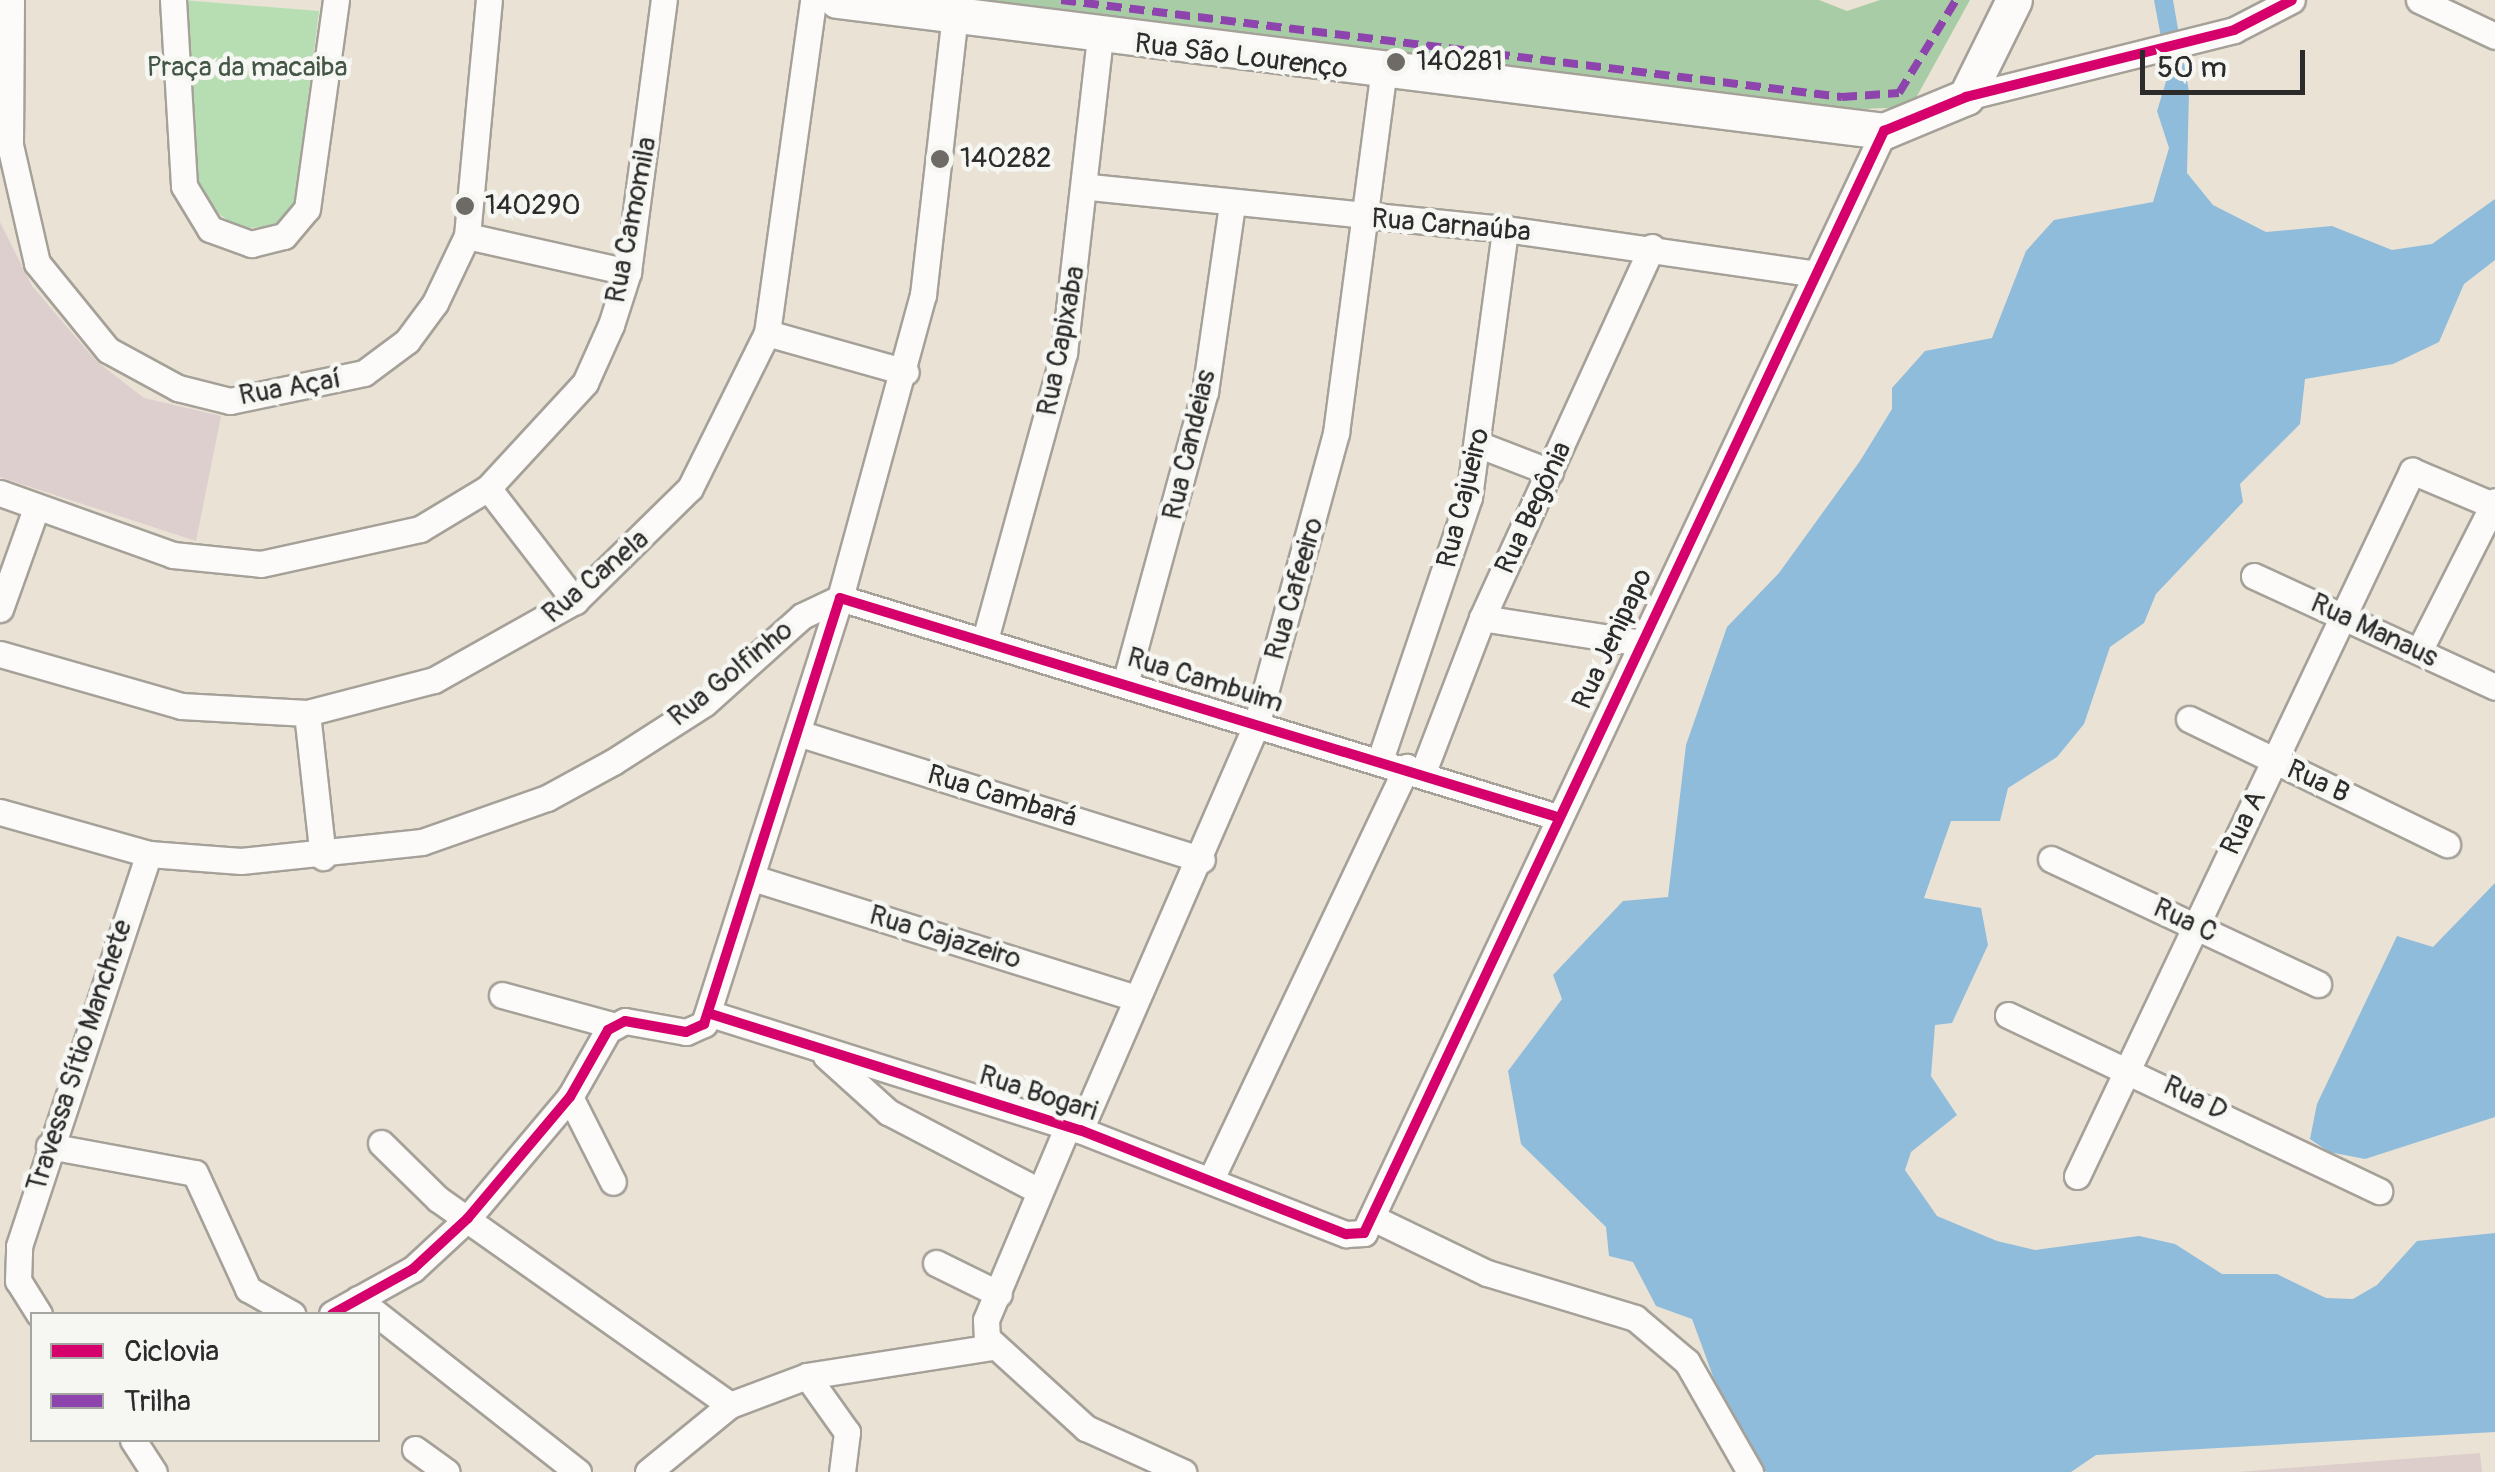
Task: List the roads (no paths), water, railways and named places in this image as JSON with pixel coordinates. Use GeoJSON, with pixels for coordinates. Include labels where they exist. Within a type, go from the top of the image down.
{"type":"FeatureCollection","features":[{"type":"Feature","properties":{"kind":"street","name":"Rua Açaí"},"geometry":{"type":"LineString","coordinates":[[11,0],[5,146],[37,263],[84,327],[143,373],[230,401],[340,383],[386,361],[435,303],[466,236],[489,0]]}},
{"type":"Feature","properties":{"kind":"street"},"geometry":{"type":"LineString","coordinates":[[173,0],[184,186],[210,229],[251,244],[284,236],[307,209],[336,0]]}},
{"type":"Feature","properties":{"kind":"street","name":"Rua Camomila"},"geometry":{"type":"LineString","coordinates":[[2,497],[173,555],[261,564],[420,528],[488,488],[585,383],[628,272],[664,0]]}},
{"type":"Feature","properties":{"kind":"street","name":"Rua Canela"},"geometry":{"type":"LineString","coordinates":[[0,654],[181,706],[307,713],[434,680],[575,601],[690,488],[767,333],[813,0]]}},
{"type":"Feature","properties":{"kind":"street","name":"Rua São Lourenço"},"geometry":{"type":"LineString","coordinates":[[837,0],[1100,39],[1884,132]]}},
{"type":"Feature","properties":{"kind":"street"},"geometry":{"type":"LineString","coordinates":[[1966,97],[2014,0]]}},
{"type":"Feature","properties":{"kind":"street"},"geometry":{"type":"LineString","coordinates":[[1884,132],[1966,97],[2148,55],[2210,36],[2292,0]]}},
{"type":"Feature","properties":{"kind":"street"},"geometry":{"type":"LineString","coordinates":[[2419,0],[2495,36]]}},
{"type":"Feature","properties":{"kind":"street"},"geometry":{"type":"LineString","coordinates":[[502,995],[608,1032],[686,1032],[711,1014],[801,734],[906,372],[954,20]]}},
{"type":"Feature","properties":{"kind":"street","name":"Rua Capixaba"},"geometry":{"type":"LineString","coordinates":[[986,636],[1064,353],[1090,187],[1100,39]]}},
{"type":"Feature","properties":{"kind":"street","name":"Rua Cafeeiro"},"geometry":{"type":"LineString","coordinates":[[993,1347],[986,1320],[1039,1191],[1074,1129],[1202,860],[1258,722],[1336,433],[1370,220],[1384,74]]}},
{"type":"Feature","properties":{"kind":"street","name":"Rua Jenipapo"},"geometry":{"type":"LineString","coordinates":[[1373,1218],[1554,816],[1811,274],[1884,132]]}},
{"type":"Feature","properties":{"kind":"street","name":"Rua Carnaúba"},"geometry":{"type":"LineString","coordinates":[[1090,187],[1370,220],[1505,229],[1652,247],[1811,274]]}},
{"type":"Feature","properties":{"kind":"street","name":"Rua Candeias"},"geometry":{"type":"LineString","coordinates":[[1126,680],[1205,392],[1232,205]]}},
{"type":"Feature","properties":{"kind":"street","name":"Rua Cajueiro"},"geometry":{"type":"LineString","coordinates":[[1381,757],[1480,445],[1505,229]]}},
{"type":"Feature","properties":{"kind":"street"},"geometry":{"type":"LineString","coordinates":[[466,236],[628,272]]}},
{"type":"Feature","properties":{"kind":"street","name":"Rua Begônia"},"geometry":{"type":"LineString","coordinates":[[1415,769],[1652,247]]}},
{"type":"Feature","properties":{"kind":"street"},"geometry":{"type":"LineString","coordinates":[[767,333],[906,372]]}},
{"type":"Feature","properties":{"kind":"street"},"geometry":{"type":"LineString","coordinates":[[1480,445],[1550,472]]}},
{"type":"Feature","properties":{"kind":"street","name":"Rua A"},"geometry":{"type":"LineString","coordinates":[[2078,1176],[2412,471],[2494,504]]}},
{"type":"Feature","properties":{"kind":"street"},"geometry":{"type":"LineString","coordinates":[[488,488],[575,601]]}},
{"type":"Feature","properties":{"kind":"street"},"geometry":{"type":"LineString","coordinates":[[2419,652],[2494,504]]}},
{"type":"Feature","properties":{"kind":"street"},"geometry":{"type":"LineString","coordinates":[[0,609],[35,511]]}},
{"type":"Feature","properties":{"kind":"street","name":"Rua Manaus"},"geometry":{"type":"LineString","coordinates":[[2254,576],[2495,687]]}},
{"type":"Feature","properties":{"kind":"street","name":"Rua Cambuim"},"geometry":{"type":"LineString","coordinates":[[840,598],[986,636],[1381,757],[1554,816]]}},
{"type":"Feature","properties":{"kind":"street","name":"Rua Golfinho"},"geometry":{"type":"LineString","coordinates":[[0,812],[149,854],[323,856],[469,830],[548,798],[705,703],[802,616],[840,598]]}},
{"type":"Feature","properties":{"kind":"street"},"geometry":{"type":"LineString","coordinates":[[1482,618],[1636,642]]}},
{"type":"Feature","properties":{"kind":"street"},"geometry":{"type":"LineString","coordinates":[[307,713],[323,856]]}},
{"type":"Feature","properties":{"kind":"street","name":"Rua B"},"geometry":{"type":"LineString","coordinates":[[2189,719],[2448,844]]}},
{"type":"Feature","properties":{"kind":"street","name":"Rua Cambará"},"geometry":{"type":"LineString","coordinates":[[801,734],[1202,860]]}},
{"type":"Feature","properties":{"kind":"street"},"geometry":{"type":"LineString","coordinates":[[1212,1176],[1415,769]]}},
{"type":"Feature","properties":{"kind":"street","name":"Travessa Sítio Manchete"},"geometry":{"type":"LineString","coordinates":[[38,1312],[18,1281],[18,1246],[149,854]]}},
{"type":"Feature","properties":{"kind":"street","name":"Rua C"},"geometry":{"type":"LineString","coordinates":[[2051,860],[2318,984]]}},
{"type":"Feature","properties":{"kind":"street","name":"Rua Cajazeiro"},"geometry":{"type":"LineString","coordinates":[[756,879],[1135,998]]}},
{"type":"Feature","properties":{"kind":"street","name":"Rua Bogari"},"geometry":{"type":"LineString","coordinates":[[711,1014],[1212,1176],[1346,1234],[1357,1237],[1373,1218]]}},
{"type":"Feature","properties":{"kind":"street","name":"Rua D"},"geometry":{"type":"LineString","coordinates":[[2008,1015],[2130,1068],[2378,1191]]}},
{"type":"Feature","properties":{"kind":"street"},"geometry":{"type":"LineString","coordinates":[[335,1312],[413,1270],[468,1218],[570,1096],[608,1032]]}},
{"type":"Feature","properties":{"kind":"street"},"geometry":{"type":"LineString","coordinates":[[821,1051],[888,1112],[1039,1191]]}},
{"type":"Feature","properties":{"kind":"street"},"geometry":{"type":"LineString","coordinates":[[570,1096],[613,1182]]}},
{"type":"Feature","properties":{"kind":"street"},"geometry":{"type":"LineString","coordinates":[[381,1142],[468,1218],[730,1405]]}},
{"type":"Feature","properties":{"kind":"street"},"geometry":{"type":"LineString","coordinates":[[50,1146],[195,1173],[248,1289],[288,1312]]}},
{"type":"Feature","properties":{"kind":"street"},"geometry":{"type":"LineString","coordinates":[[1373,1218],[1487,1273],[1635,1318],[1687,1362],[1750,1472]]}},
{"type":"Feature","properties":{"kind":"street"},"geometry":{"type":"LineString","coordinates":[[936,1263],[999,1294]]}},
{"type":"Feature","properties":{"kind":"street"},"geometry":{"type":"LineString","coordinates":[[358,1299],[375,1312]]}},
{"type":"Feature","properties":{"kind":"street"},"geometry":{"type":"LineString","coordinates":[[380,1316],[578,1472]]}},
{"type":"Feature","properties":{"kind":"street"},"geometry":{"type":"LineString","coordinates":[[648,1472],[730,1405],[807,1376],[993,1347],[1086,1428],[1183,1472]]}},
{"type":"Feature","properties":{"kind":"street"},"geometry":{"type":"LineString","coordinates":[[807,1376],[846,1432],[842,1472]]}},
{"type":"Feature","properties":{"kind":"street"},"geometry":{"type":"LineString","coordinates":[[134,1442],[154,1472]]}},
{"type":"Feature","properties":{"kind":"street"},"geometry":{"type":"LineString","coordinates":[[415,1449],[447,1472]]}},
{"type":"Feature","properties":{"kind":"water"},"geometry":{"type":"Polygon","coordinates":[[[2154,0],[2173,0],[2189,92],[2187,173],[2213,205],[2266,232],[2332,226],[2392,250],[2432,244],[2495,199],[2495,260],[2464,284],[2439,342],[2393,364],[2305,379],[2300,424],[2240,484],[2243,502],[2156,594],[2144,623],[2110,647],[2084,724],[2057,757],[2008,788],[2000,821],[1951,821],[1924,898],[1981,908],[1988,945],[1952,1023],[1935,1025],[1931,1076],[1957,1115],[1911,1152],[1905,1170],[1937,1216],[1997,1241],[2035,1250],[2139,1236],[2175,1244],[2222,1274],[2277,1274],[2326,1298],[2353,1299],[2377,1285],[2417,1241],[2495,1233],[2495,1432],[2096,1455],[2071,1472],[1767,1472],[1742,1455],[1692,1319],[1656,1306],[1633,1262],[1609,1256],[1606,1227],[1521,1144],[1508,1071],[1562,999],[1553,975],[1623,901],[1668,897],[1686,745],[1727,627],[1779,573],[1860,461],[1892,409],[1892,388],[1925,351],[1992,338],[2026,251],[2054,220],[2153,202],[2169,148],[2157,111],[2168,75],[2154,0]]]}},
{"type":"Feature","properties":{"kind":"water"},"geometry":{"type":"Polygon","coordinates":[[[2495,883],[2495,1117],[2365,1159],[2329,1152],[2310,1139],[2317,1104],[2397,936],[2433,947],[2495,883]]]}},
{"type":"Feature","properties":{"kind":"place","name":"140281"},"geometry":{"type":"Point","coordinates":[1396,62]}},
{"type":"Feature","properties":{"kind":"place","name":"140282"},"geometry":{"type":"Point","coordinates":[940,159]}},
{"type":"Feature","properties":{"kind":"place","name":"140290"},"geometry":{"type":"Point","coordinates":[465,206]}},
{"type":"Feature","properties":{"kind":"park label","name":"Praça da macaiba"},"geometry":{"type":"Point","coordinates":[247,68]}}]}
